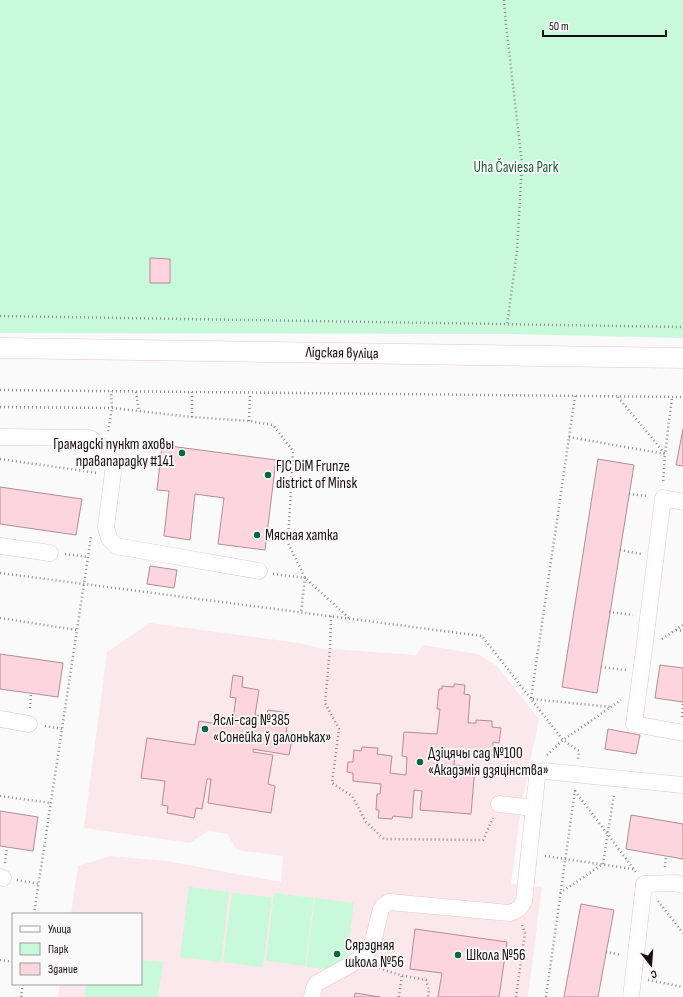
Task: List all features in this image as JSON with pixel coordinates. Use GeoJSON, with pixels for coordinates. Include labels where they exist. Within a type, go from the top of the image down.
{"type":"FeatureCollection","features":[{"type":"Feature","properties":{"kind":"main road","name":"Лідская вуліца"},"geometry":{"type":"LineString","coordinates":[[0,348],[683,358]]}},
{"type":"Feature","properties":{"kind":"lane"},"geometry":{"type":"LineString","coordinates":[[0,437],[90,438],[104,448],[114,465],[106,527],[108,538],[116,546],[259,572]]}},
{"type":"Feature","properties":{"kind":"lane"},"geometry":{"type":"LineString","coordinates":[[683,502],[663,498],[649,617],[634,724],[683,733]]}},
{"type":"Feature","properties":{"kind":"lane"},"geometry":{"type":"LineString","coordinates":[[0,546],[50,553]]}},
{"type":"Feature","properties":{"kind":"lane"},"geometry":{"type":"LineString","coordinates":[[0,719],[29,724]]}},
{"type":"Feature","properties":{"kind":"lane"},"geometry":{"type":"LineString","coordinates":[[312,997],[317,983],[350,965],[368,952],[373,941],[381,909],[389,902],[510,913],[515,912],[522,906],[524,901],[537,778],[539,773],[544,771],[683,785]]}},
{"type":"Feature","properties":{"kind":"lane"},"geometry":{"type":"LineString","coordinates":[[499,804],[534,808]]}},
{"type":"Feature","properties":{"kind":"lane"},"geometry":{"type":"LineString","coordinates":[[631,997],[644,884],[676,883],[683,885]]}},
{"type":"Feature","properties":{"kind":"path"},"geometry":{"type":"LineString","coordinates":[[504,0],[522,164],[517,251],[507,325]]}},
{"type":"Feature","properties":{"kind":"path"},"geometry":{"type":"LineString","coordinates":[[0,316],[683,327]]}},
{"type":"Feature","properties":{"kind":"path"},"geometry":{"type":"LineString","coordinates":[[0,390],[618,396],[683,398]]}},
{"type":"Feature","properties":{"kind":"path"},"geometry":{"type":"LineString","coordinates":[[0,459],[101,474],[104,448],[112,408],[111,392]]}},
{"type":"Feature","properties":{"kind":"path"},"geometry":{"type":"LineString","coordinates":[[136,392],[140,412]]}},
{"type":"Feature","properties":{"kind":"path"},"geometry":{"type":"LineString","coordinates":[[192,392],[192,417]]}},
{"type":"Feature","properties":{"kind":"path"},"geometry":{"type":"LineString","coordinates":[[249,421],[250,393]]}},
{"type":"Feature","properties":{"kind":"path"},"geometry":{"type":"LineString","coordinates":[[531,699],[575,396]]}},
{"type":"Feature","properties":{"kind":"path"},"geometry":{"type":"LineString","coordinates":[[618,396],[665,454]]}},
{"type":"Feature","properties":{"kind":"path"},"geometry":{"type":"LineString","coordinates":[[663,498],[665,454],[672,397]]}},
{"type":"Feature","properties":{"kind":"path"},"geometry":{"type":"LineString","coordinates":[[0,407],[112,408],[192,417],[249,421],[273,425],[293,451],[288,543],[305,578],[349,619]]}},
{"type":"Feature","properties":{"kind":"path"},"geometry":{"type":"LineString","coordinates":[[569,437],[665,454]]}},
{"type":"Feature","properties":{"kind":"path"},"geometry":{"type":"LineString","coordinates":[[34,913],[91,534]]}},
{"type":"Feature","properties":{"kind":"path"},"geometry":{"type":"LineString","coordinates":[[620,550],[656,556]]}},
{"type":"Feature","properties":{"kind":"path"},"geometry":{"type":"LineString","coordinates":[[50,553],[88,557]]}},
{"type":"Feature","properties":{"kind":"path"},"geometry":{"type":"LineString","coordinates":[[259,572],[305,578]]}},
{"type":"Feature","properties":{"kind":"path"},"geometry":{"type":"LineString","coordinates":[[0,573],[482,636],[563,740],[579,751],[577,774]]}},
{"type":"Feature","properties":{"kind":"path"},"geometry":{"type":"LineString","coordinates":[[300,612],[305,578]]}},
{"type":"Feature","properties":{"kind":"path"},"geometry":{"type":"LineString","coordinates":[[609,612],[649,617]]}},
{"type":"Feature","properties":{"kind":"path"},"geometry":{"type":"LineString","coordinates":[[331,616],[325,704],[339,730],[332,783],[352,796],[366,822],[384,839],[483,840],[499,804]]}},
{"type":"Feature","properties":{"kind":"path"},"geometry":{"type":"LineString","coordinates":[[0,618],[77,630]]}},
{"type":"Feature","properties":{"kind":"path"},"geometry":{"type":"LineString","coordinates":[[644,650],[683,625]]}},
{"type":"Feature","properties":{"kind":"path"},"geometry":{"type":"LineString","coordinates":[[675,630],[683,631]]}},
{"type":"Feature","properties":{"kind":"path"},"geometry":{"type":"LineString","coordinates":[[601,668],[641,672]]}},
{"type":"Feature","properties":{"kind":"path"},"geometry":{"type":"LineString","coordinates":[[563,740],[638,688]]}},
{"type":"Feature","properties":{"kind":"path"},"geometry":{"type":"LineString","coordinates":[[531,699],[611,707]]}},
{"type":"Feature","properties":{"kind":"path"},"geometry":{"type":"LineString","coordinates":[[560,893],[603,864],[617,778]]}},
{"type":"Feature","properties":{"kind":"path"},"geometry":{"type":"LineString","coordinates":[[546,997],[575,791],[607,836],[683,933]]}},
{"type":"Feature","properties":{"kind":"path"},"geometry":{"type":"LineString","coordinates":[[0,796],[51,803]]}},
{"type":"Feature","properties":{"kind":"path"},"geometry":{"type":"LineString","coordinates":[[528,854],[565,858],[633,869]]}},
{"type":"Feature","properties":{"kind":"path"},"geometry":{"type":"LineString","coordinates":[[2,878],[39,884]]}},
{"type":"Feature","properties":{"kind":"path"},"geometry":{"type":"LineString","coordinates":[[515,912],[525,933],[516,997]]}},
{"type":"Feature","properties":{"kind":"path"},"geometry":{"type":"LineString","coordinates":[[365,954],[375,966],[386,971],[426,980],[429,990],[428,997]]}},
{"type":"Feature","properties":{"kind":"path"},"geometry":{"type":"LineString","coordinates":[[0,960],[12,962]]}},
{"type":"Feature","properties":{"kind":"path"},"geometry":{"type":"LineString","coordinates":[[399,997],[402,975]]}},
{"type":"Feature","properties":{"kind":"path"},"geometry":{"type":"LineString","coordinates":[[633,977],[683,987]]}},
{"type":"Feature","properties":{"kind":"path"},"geometry":{"type":"LineString","coordinates":[[22,997],[23,985]]}},
{"type":"Feature","properties":{"kind":"shaded area"},"geometry":{"type":"Polygon","coordinates":[[[150,623],[299,643],[319,648],[416,655],[423,645],[478,654],[497,666],[539,719],[521,807],[511,884],[542,887],[528,997],[58,997],[60,985],[142,985],[142,913],[71,913],[78,866],[111,856],[167,861],[281,882],[283,856],[237,850],[227,834],[208,831],[190,843],[84,828],[107,652],[150,623]]]}},
{"type":"Feature","properties":{"kind":"green space","name":"Uha Čaviesa Park"},"geometry":{"type":"Polygon","coordinates":[[[0,0],[683,0],[683,338],[508,334],[0,333],[0,0]]]}},
{"type":"Feature","properties":{"kind":"green space"},"geometry":{"type":"Polygon","coordinates":[[[189,887],[229,892],[221,962],[180,957],[189,887]]]}},
{"type":"Feature","properties":{"kind":"green space"},"geometry":{"type":"Polygon","coordinates":[[[232,893],[272,897],[263,967],[223,962],[232,893]]]}},
{"type":"Feature","properties":{"kind":"green space"},"geometry":{"type":"Polygon","coordinates":[[[274,893],[314,898],[305,966],[266,961],[274,893]]]}},
{"type":"Feature","properties":{"kind":"green space"},"geometry":{"type":"Polygon","coordinates":[[[315,898],[354,903],[345,971],[306,967],[315,898]]]}},
{"type":"Feature","properties":{"kind":"green space"},"geometry":{"type":"Polygon","coordinates":[[[142,960],[163,962],[158,997],[85,997],[86,985],[142,985],[142,960]]]}},
{"type":"Feature","properties":{"kind":"building"},"geometry":{"type":"Polygon","coordinates":[[[150,258],[170,259],[170,283],[150,283],[150,258]]]}},
{"type":"Feature","properties":{"kind":"building"},"geometry":{"type":"Polygon","coordinates":[[[683,429],[683,466],[676,465],[683,429]]]}},
{"type":"Feature","properties":{"kind":"building"},"geometry":{"type":"Polygon","coordinates":[[[162,445],[276,460],[265,550],[218,544],[224,498],[195,494],[190,540],[164,536],[169,491],[157,490],[162,445]]]}},
{"type":"Feature","properties":{"kind":"building"},"geometry":{"type":"Polygon","coordinates":[[[598,459],[634,465],[597,693],[562,687],[598,459]]]}},
{"type":"Feature","properties":{"kind":"building"},"geometry":{"type":"Polygon","coordinates":[[[0,487],[82,499],[76,535],[0,524],[0,487]]]}},
{"type":"Feature","properties":{"kind":"building"},"geometry":{"type":"Polygon","coordinates":[[[150,566],[177,570],[174,588],[147,584],[150,566]]]}},
{"type":"Feature","properties":{"kind":"building"},"geometry":{"type":"Polygon","coordinates":[[[0,654],[63,663],[58,697],[0,689],[0,654]]]}},
{"type":"Feature","properties":{"kind":"building"},"geometry":{"type":"Polygon","coordinates":[[[660,665],[683,668],[683,702],[655,698],[660,665]]]}},
{"type":"Feature","properties":{"kind":"building"},"geometry":{"type":"Polygon","coordinates":[[[233,675],[243,677],[242,687],[259,690],[255,715],[266,717],[268,710],[289,713],[286,733],[293,734],[289,755],[253,749],[253,752],[273,755],[268,784],[275,786],[271,813],[208,803],[211,779],[207,779],[202,809],[196,808],[194,818],[167,813],[168,806],[162,805],[165,781],[141,778],[147,738],[195,745],[199,721],[232,726],[236,698],[230,697],[233,675]]]}},
{"type":"Feature","properties":{"kind":"building"},"geometry":{"type":"Polygon","coordinates":[[[454,684],[465,685],[464,694],[470,695],[468,723],[476,723],[476,720],[492,721],[492,727],[501,728],[499,743],[493,742],[492,756],[455,753],[454,765],[475,767],[471,814],[420,810],[422,791],[414,790],[412,818],[393,816],[392,819],[378,818],[379,810],[376,810],[377,794],[380,794],[381,784],[353,781],[353,773],[347,772],[348,762],[353,762],[354,750],[361,751],[362,747],[378,748],[377,754],[392,756],[390,773],[406,775],[407,757],[402,756],[404,732],[437,734],[440,709],[437,709],[439,689],[442,689],[442,686],[454,687],[454,684]]]}},
{"type":"Feature","properties":{"kind":"building"},"geometry":{"type":"Polygon","coordinates":[[[608,729],[640,735],[636,754],[605,749],[608,729]]]}},
{"type":"Feature","properties":{"kind":"building"},"geometry":{"type":"Polygon","coordinates":[[[0,811],[38,817],[33,851],[0,846],[0,811]]]}},
{"type":"Feature","properties":{"kind":"building"},"geometry":{"type":"Polygon","coordinates":[[[631,815],[683,824],[683,859],[626,849],[631,815]]]}},
{"type":"Feature","properties":{"kind":"building"},"geometry":{"type":"Polygon","coordinates":[[[581,904],[614,910],[598,997],[564,997],[581,904]]]}},
{"type":"Feature","properties":{"kind":"building","name":"Школа №56"},"geometry":{"type":"Polygon","coordinates":[[[415,929],[507,942],[499,997],[438,997],[442,973],[410,969],[415,929]]]}},
{"type":"Feature","properties":{"kind":"building"},"geometry":{"type":"Polygon","coordinates":[[[355,993],[380,997],[354,997],[355,993]]]}},
{"type":"Feature","properties":{"kind":"place","name":"Грамадскі пункт аховы правапарадку #141"},"geometry":{"type":"Point","coordinates":[182,453]}},
{"type":"Feature","properties":{"kind":"place","name":"FJC DiM Frunze district of Minsk"},"geometry":{"type":"Point","coordinates":[268,475]}},
{"type":"Feature","properties":{"kind":"place","name":"Мясная хатка"},"geometry":{"type":"Point","coordinates":[257,535]}},
{"type":"Feature","properties":{"kind":"place","name":"Яслі-сад №385 «Сонейка ў далоньках»"},"geometry":{"type":"Point","coordinates":[205,729]}},
{"type":"Feature","properties":{"kind":"place","name":"Дзіцячы сад №100 «Акадэмія дзяцінства»"},"geometry":{"type":"Point","coordinates":[420,762]}},
{"type":"Feature","properties":{"kind":"place","name":"Сярэдняя школа №56"},"geometry":{"type":"Point","coordinates":[337,954]}},
{"type":"Feature","properties":{"kind":"place","name":"Школа №56"},"geometry":{"type":"Point","coordinates":[458,955]}}]}
